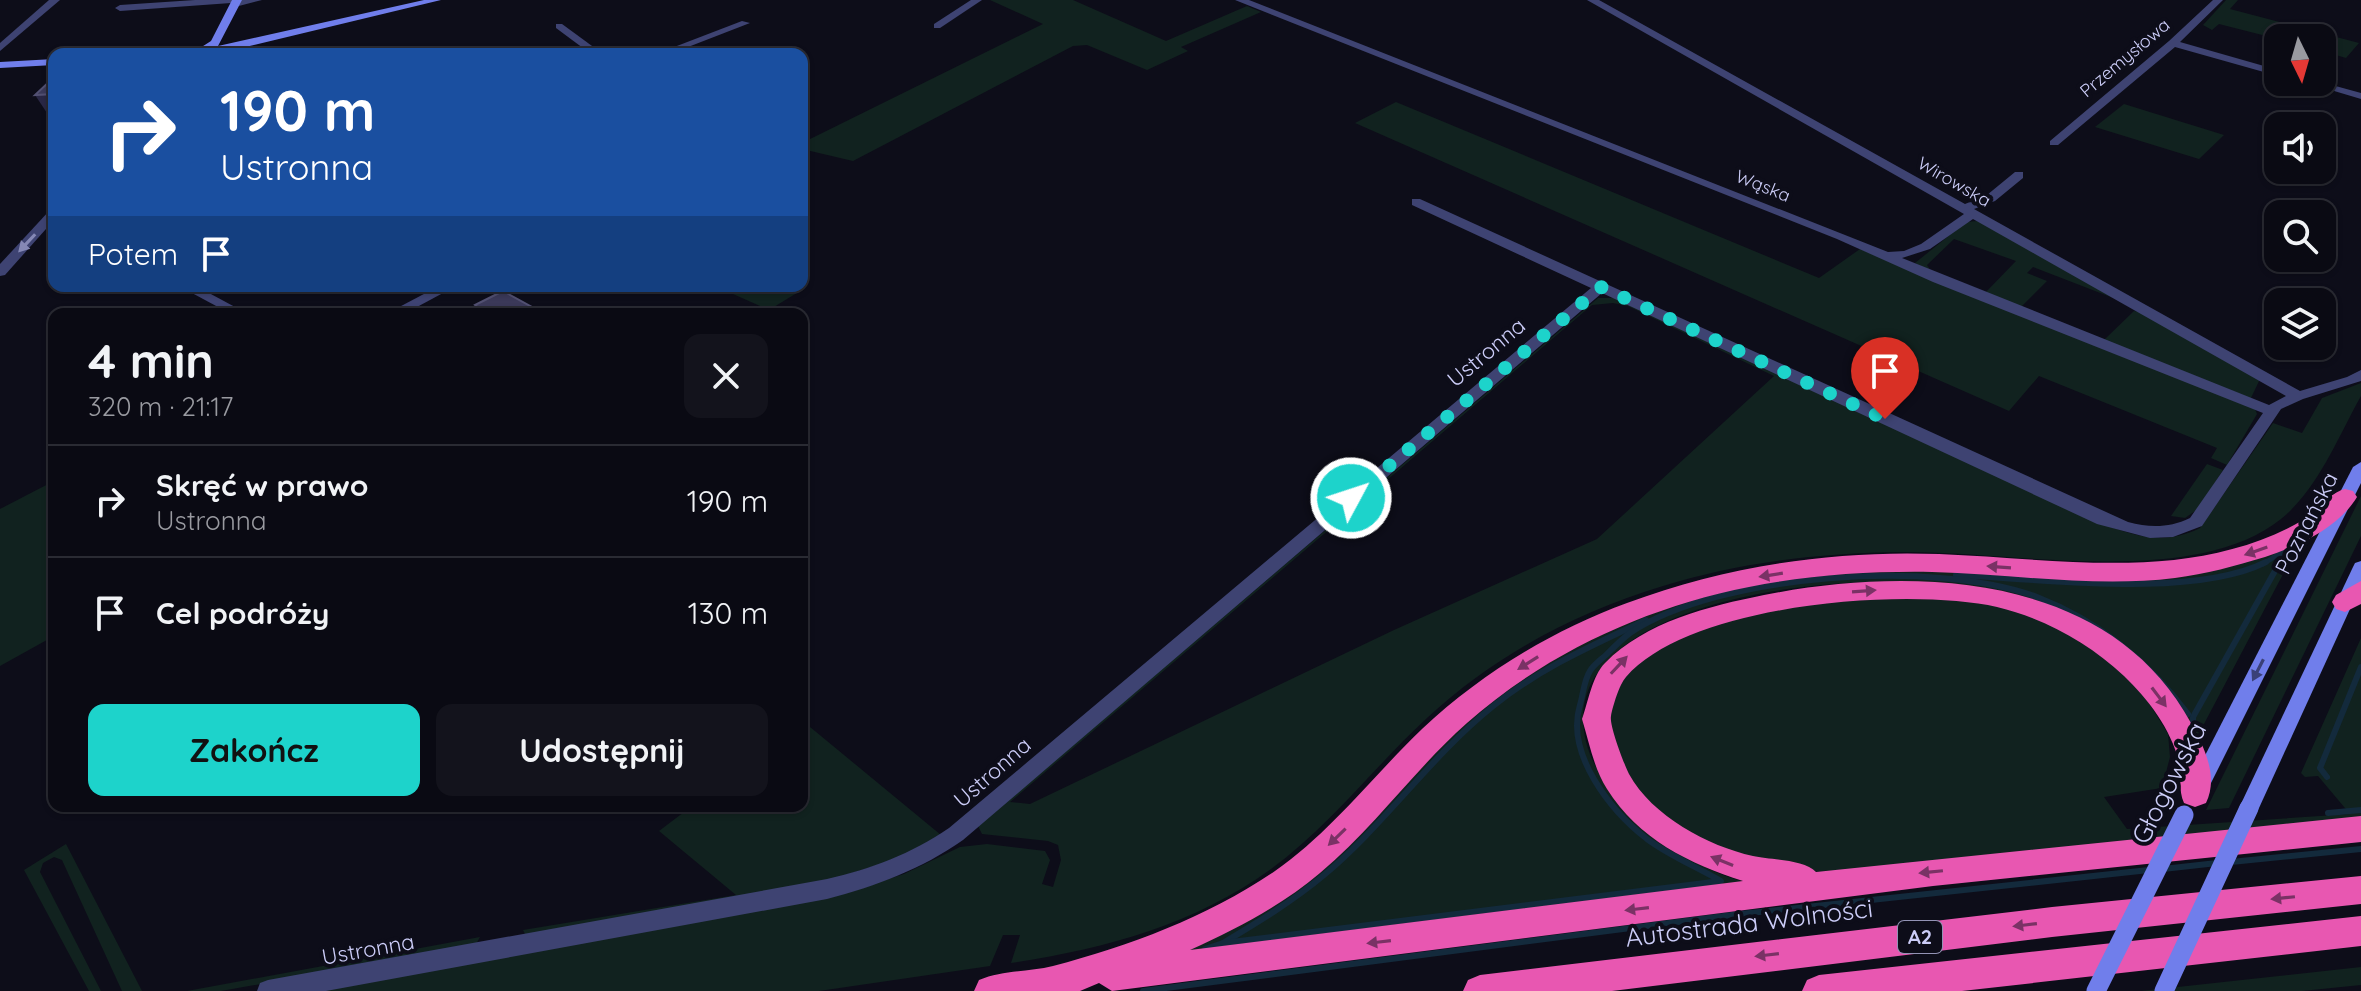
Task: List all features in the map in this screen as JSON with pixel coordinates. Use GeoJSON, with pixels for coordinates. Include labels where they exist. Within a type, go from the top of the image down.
{"type":"FeatureCollection","features":[{"type":"Feature","properties":{"kind":"highway"},"geometry":{"type":"LineString","coordinates":[[1052,982],[1185,937],[1262,897],[1321,853],[1435,735],[1482,695],[1549,651],[1641,608],[1727,583],[1848,566],[1930,564],[2093,573],[2141,573],[2194,567],[2276,543],[2322,521],[2345,497]]}},
{"type":"Feature","properties":{"kind":"highway"},"geometry":{"type":"LineString","coordinates":[[1853,881],[1770,875],[1733,866],[1684,844],[1649,818],[1620,785],[1607,762],[1599,738],[1599,701],[1616,668],[1638,649],[1675,629],[1713,616],[1785,600],[1847,592],[1913,589],[1995,597],[2038,610],[2075,627],[2103,644],[2158,695],[2181,731],[2195,772],[2190,804]]}},
{"type":"Feature","properties":{"kind":"highway"},"geometry":{"type":"LineString","coordinates":[[991,991],[1853,881],[2361,829]]}},
{"type":"Feature","properties":{"kind":"highway","name":"Autostrada Wolności"},"geometry":{"type":"LineString","coordinates":[[1480,991],[2052,922],[2361,890]]}},
{"type":"Feature","properties":{"kind":"highway","name":"A2"},"geometry":{"type":"LineString","coordinates":[[1819,991],[2361,931]]}},
{"type":"Feature","properties":{"kind":"main road"},"geometry":{"type":"LineString","coordinates":[[227,48],[436,0]]}},
{"type":"Feature","properties":{"kind":"main road"},"geometry":{"type":"LineString","coordinates":[[210,48],[236,1]]}},
{"type":"Feature","properties":{"kind":"main road"},"geometry":{"type":"LineString","coordinates":[[0,65],[48,62]]}},
{"type":"Feature","properties":{"kind":"main road","name":"Poznańska"},"geometry":{"type":"LineString","coordinates":[[2293,600],[2361,467]]}},
{"type":"Feature","properties":{"kind":"main road"},"geometry":{"type":"LineString","coordinates":[[2164,991],[2347,604],[2361,567]]}},
{"type":"Feature","properties":{"kind":"main road","name":"Głogowska"},"geometry":{"type":"LineString","coordinates":[[2096,991],[2293,600]]}},
{"type":"Feature","properties":{"kind":"street"},"geometry":{"type":"LineString","coordinates":[[0,48],[55,0]]}},
{"type":"Feature","properties":{"kind":"street"},"geometry":{"type":"LineString","coordinates":[[120,8],[257,0]]}},
{"type":"Feature","properties":{"kind":"street"},"geometry":{"type":"LineString","coordinates":[[937,26],[977,0]]}},
{"type":"Feature","properties":{"kind":"street","name":"Wąska"},"geometry":{"type":"LineString","coordinates":[[1240,0],[2271,411]]}},
{"type":"Feature","properties":{"kind":"street","name":"Wirowska"},"geometry":{"type":"LineString","coordinates":[[1592,0],[2298,396]]}},
{"type":"Feature","properties":{"kind":"street","name":"Przemysłowa"},"geometry":{"type":"LineString","coordinates":[[2054,143],[2173,43],[2218,0]]}},
{"type":"Feature","properties":{"kind":"street"},"geometry":{"type":"LineString","coordinates":[[677,48],[745,23]]}},
{"type":"Feature","properties":{"kind":"street"},"geometry":{"type":"LineString","coordinates":[[559,26],[590,48]]}},
{"type":"Feature","properties":{"kind":"street"},"geometry":{"type":"LineString","coordinates":[[2173,43],[2264,69]]}},
{"type":"Feature","properties":{"kind":"street"},"geometry":{"type":"LineString","coordinates":[[2336,89],[2361,96]]}},
{"type":"Feature","properties":{"kind":"street"},"geometry":{"type":"LineString","coordinates":[[1886,255],[1910,255],[1922,251],[1955,221],[2019,175]]}},
{"type":"Feature","properties":{"kind":"street"},"geometry":{"type":"LineString","coordinates":[[1416,202],[2121,527],[2165,532],[2196,522],[2271,411],[2283,401],[2352,380],[2361,374]]}},
{"type":"Feature","properties":{"kind":"street"},"geometry":{"type":"LineString","coordinates":[[0,272],[48,222]]}},
{"type":"Feature","properties":{"kind":"street","name":"Ustronna"},"geometry":{"type":"LineString","coordinates":[[268,991],[827,889],[892,870],[927,854],[956,834],[1601,287]]}},
{"type":"Feature","properties":{"kind":"street"},"geometry":{"type":"LineString","coordinates":[[198,292],[229,308]]}},
{"type":"Feature","properties":{"kind":"street"},"geometry":{"type":"LineString","coordinates":[[405,308],[437,292]]}},
{"type":"Feature","properties":{"kind":"green space"},"geometry":{"type":"Polygon","coordinates":[[[990,0],[1073,0],[1166,41],[1247,6],[1261,12],[1181,47],[1188,51],[1147,70],[1087,45],[1073,46],[853,161],[808,150],[808,140],[1043,24],[990,0]]]}},
{"type":"Feature","properties":{"kind":"green space"},"geometry":{"type":"Polygon","coordinates":[[[2226,0],[2238,0],[2230,9],[2287,24],[2264,24],[2264,35],[2219,24],[2212,30],[2203,25],[2226,0]]]}},
{"type":"Feature","properties":{"kind":"green space"},"geometry":{"type":"Polygon","coordinates":[[[2336,37],[2359,43],[2346,58],[2336,55],[2336,37]]]}},
{"type":"Feature","properties":{"kind":"green space"},"geometry":{"type":"Polygon","coordinates":[[[1396,102],[1819,278],[1860,249],[2255,409],[2257,414],[2227,465],[2211,458],[2217,448],[2039,376],[2009,411],[1355,123],[1396,102]]]}},
{"type":"Feature","properties":{"kind":"green space"},"geometry":{"type":"Polygon","coordinates":[[[2124,104],[2224,135],[2199,159],[2095,127],[2124,104]]]}},
{"type":"Feature","properties":{"kind":"green space"},"geometry":{"type":"Polygon","coordinates":[[[1977,221],[2121,301],[2033,267],[2027,273],[2047,281],[2020,308],[1984,294],[2016,261],[1954,239],[1927,265],[1933,274],[1915,263],[1966,222],[1977,221]]]}},
{"type":"Feature","properties":{"kind":"green space"},"geometry":{"type":"Polygon","coordinates":[[[728,292],[798,292],[772,308],[764,308],[728,292]]]}},
{"type":"Feature","properties":{"kind":"green space"},"geometry":{"type":"Polygon","coordinates":[[[1598,298],[1615,298],[2098,522],[2149,537],[2174,537],[2200,528],[2273,423],[2302,433],[2322,398],[2361,383],[2361,396],[2306,493],[2281,519],[2244,541],[2199,554],[2150,560],[2098,561],[1901,552],[1810,557],[1751,565],[1692,578],[1599,609],[1538,638],[1453,696],[1427,718],[1313,834],[1242,889],[1179,920],[1114,942],[1011,963],[1020,935],[1003,935],[990,966],[819,991],[310,991],[848,892],[904,874],[960,847],[987,844],[1045,851],[1050,860],[1042,884],[1053,887],[1061,860],[1058,845],[1048,841],[982,834],[978,826],[1598,298]],[[1613,303],[1592,305],[1010,802],[1030,804],[1394,630],[1597,539],[1774,376],[1628,306],[1613,303]]]}},
{"type":"Feature","properties":{"kind":"green space"},"geometry":{"type":"Polygon","coordinates":[[[2134,311],[2141,312],[2260,379],[2250,400],[2103,341],[2134,311]]]}},
{"type":"Feature","properties":{"kind":"green space"},"geometry":{"type":"Polygon","coordinates":[[[2207,464],[2223,470],[2198,509],[2185,518],[2171,516],[2207,464]]]}},
{"type":"Feature","properties":{"kind":"green space"},"geometry":{"type":"Polygon","coordinates":[[[48,484],[48,639],[0,666],[0,509],[48,484]]]}},
{"type":"Feature","properties":{"kind":"green space"},"geometry":{"type":"Polygon","coordinates":[[[2361,496],[2361,536],[2229,808],[2206,810],[2361,496]]]}},
{"type":"Feature","properties":{"kind":"green space"},"geometry":{"type":"Polygon","coordinates":[[[2300,542],[2195,741],[2054,608],[2007,592],[1940,583],[1863,582],[1782,590],[1706,607],[1643,634],[1599,671],[1583,720],[1590,755],[1616,795],[1679,852],[1708,869],[1745,882],[1183,953],[1482,705],[1588,638],[1675,603],[1777,580],[1892,569],[2088,579],[2300,542]]]}},
{"type":"Feature","properties":{"kind":"green space"},"geometry":{"type":"Polygon","coordinates":[[[1950,595],[2037,614],[2132,675],[2168,734],[2170,757],[2162,788],[2104,797],[2127,829],[2350,814],[2318,776],[2305,777],[2301,773],[2361,638],[2361,818],[1827,872],[1786,870],[1701,846],[1627,783],[1605,711],[1635,659],[1727,618],[1831,599],[1950,595]]]}},
{"type":"Feature","properties":{"kind":"green space"},"geometry":{"type":"Polygon","coordinates":[[[808,725],[941,835],[912,854],[830,880],[526,936],[523,930],[736,895],[659,831],[684,812],[808,812],[808,725]]]}},
{"type":"Feature","properties":{"kind":"green space"},"geometry":{"type":"Polygon","coordinates":[[[66,844],[142,991],[122,991],[62,860],[54,857],[43,863],[40,872],[101,991],[89,991],[24,870],[66,844]]]}},
{"type":"Feature","properties":{"kind":"green space"},"geometry":{"type":"Polygon","coordinates":[[[480,937],[475,946],[221,991],[187,991],[480,937]]]}},
{"type":"Feature","properties":{"kind":"green space"},"geometry":{"type":"Polygon","coordinates":[[[2361,967],[2361,985],[2302,991],[2141,991],[2361,967]]]}},
{"type":"Feature","properties":{"kind":"building"},"geometry":{"type":"Polygon","coordinates":[[[48,83],[48,94],[35,95],[48,83]]]}},
{"type":"Feature","properties":{"kind":"building"},"geometry":{"type":"Polygon","coordinates":[[[505,292],[530,306],[479,308],[475,305],[505,292]]]}},
{"type":"Feature","properties":{"kind":"waterway"},"geometry":{"type":"LineString","coordinates":[[2263,564],[2292,546]]}},
{"type":"Feature","properties":{"kind":"waterway"},"geometry":{"type":"LineString","coordinates":[[2280,562],[2283,556]]}},
{"type":"Feature","properties":{"kind":"waterway"},"geometry":{"type":"LineString","coordinates":[[1956,575],[2115,584],[2158,583],[2235,573],[2266,562]]}},
{"type":"Feature","properties":{"kind":"waterway"},"geometry":{"type":"LineString","coordinates":[[2193,731],[2193,717],[2280,562]]}},
{"type":"Feature","properties":{"kind":"waterway"},"geometry":{"type":"LineString","coordinates":[[1223,943],[1721,881],[1656,845],[1619,813],[1594,780],[1585,762],[1577,724],[1588,675],[1621,640],[1669,613],[1717,597],[1772,585],[1829,578],[1943,578],[1994,585],[2037,597],[2101,631],[2139,660],[2188,714]]}},
{"type":"Feature","properties":{"kind":"waterway"},"geometry":{"type":"LineString","coordinates":[[1223,943],[1324,875],[1469,726],[1510,693],[1566,659],[1646,620]]}},
{"type":"Feature","properties":{"kind":"waterway"},"geometry":{"type":"LineString","coordinates":[[2327,777],[2320,768],[2361,667]]}},
{"type":"Feature","properties":{"kind":"waterway"},"geometry":{"type":"LineString","coordinates":[[2328,813],[2361,810]]}},
{"type":"Feature","properties":{"kind":"waterway"},"geometry":{"type":"LineString","coordinates":[[2231,862],[2361,849]]}},
{"type":"Feature","properties":{"kind":"waterway"},"geometry":{"type":"LineString","coordinates":[[2163,869],[2217,863]]}},
{"type":"Feature","properties":{"kind":"waterway"},"geometry":{"type":"LineString","coordinates":[[1143,991],[1732,915],[2149,870]]}},
{"type":"Feature","properties":{"kind":"waterway"},"geometry":{"type":"LineString","coordinates":[[1205,949],[1223,943]]}},
{"type":"Feature","properties":{"kind":"route"},"geometry":{"type":"LineString","coordinates":[[1351,498],[1601,287],[1885,419]]}}]}
